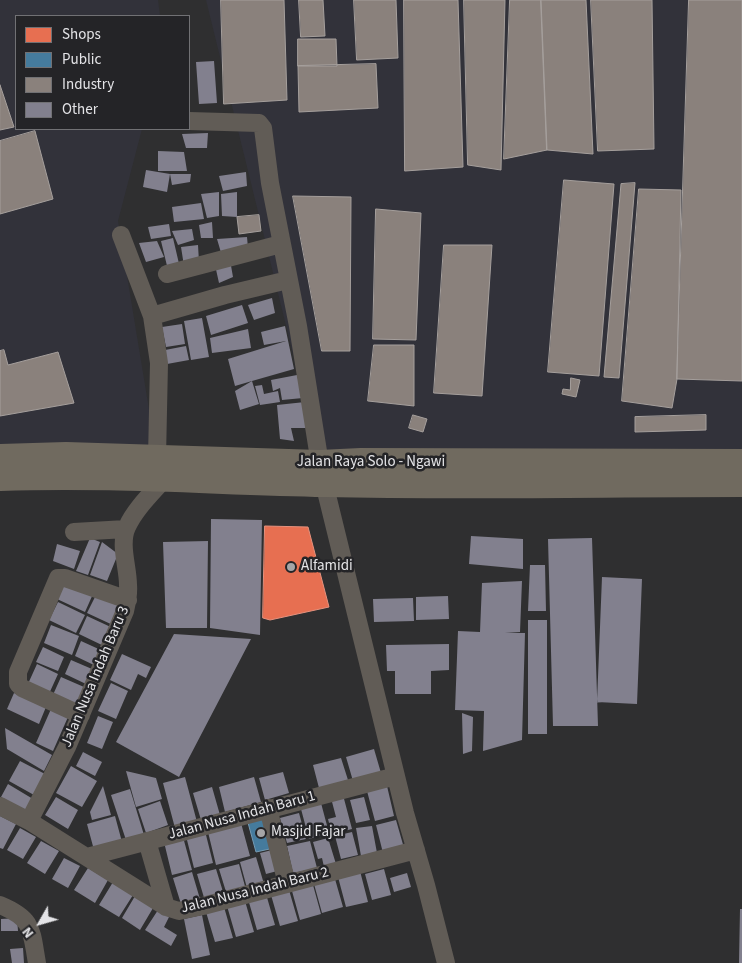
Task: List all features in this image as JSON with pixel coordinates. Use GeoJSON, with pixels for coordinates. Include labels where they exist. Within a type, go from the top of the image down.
{"type":"FeatureCollection","features":[{"type":"Feature","properties":{"kind":"highway","name":"Jalan Raya Solo - Ngawi"},"geometry":{"type":"LineString","coordinates":[[0,458],[66,456],[161,468],[322,473],[461,485],[742,483]]}},
{"type":"Feature","properties":{"kind":"highway","name":"Jalan Raya Solo - Ngawi"},"geometry":{"type":"LineString","coordinates":[[322,473],[361,462],[742,463]]}},
{"type":"Feature","properties":{"kind":"highway","name":"Jalan Raya Solo - Ngawi"},"geometry":{"type":"LineString","coordinates":[[0,477],[64,475],[161,468]]}},
{"type":"Feature","properties":{"kind":"street"},"geometry":{"type":"LineString","coordinates":[[190,122],[259,123],[261,125],[281,244],[298,326],[322,473],[404,813],[416,850],[446,963]]}},
{"type":"Feature","properties":{"kind":"street"},"geometry":{"type":"LineString","coordinates":[[121,235],[152,316],[159,363],[161,468]]}},
{"type":"Feature","properties":{"kind":"street"},"geometry":{"type":"LineString","coordinates":[[167,274],[281,244]]}},
{"type":"Feature","properties":{"kind":"street"},"geometry":{"type":"LineString","coordinates":[[152,316],[225,295],[288,280]]}},
{"type":"Feature","properties":{"kind":"street","name":"Jalan Nusa Indah Baru 3"},"geometry":{"type":"LineString","coordinates":[[28,821],[57,768],[122,620],[128,600],[124,550],[126,529],[161,468]]}},
{"type":"Feature","properties":{"kind":"street"},"geometry":{"type":"LineString","coordinates":[[74,532],[126,529]]}},
{"type":"Feature","properties":{"kind":"street"},"geometry":{"type":"LineString","coordinates":[[81,714],[22,688],[18,684],[18,672],[58,578],[65,578],[128,600]]}},
{"type":"Feature","properties":{"kind":"street","name":"Jalan Nusa Indah Baru 1"},"geometry":{"type":"LineString","coordinates":[[87,857],[268,808],[396,776]]}},
{"type":"Feature","properties":{"kind":"street","name":"Jalan Nusa Indah Baru 2"},"geometry":{"type":"LineString","coordinates":[[0,806],[28,821],[166,906],[180,911],[190,910],[416,850]]}},
{"type":"Feature","properties":{"kind":"street"},"geometry":{"type":"LineString","coordinates":[[268,808],[287,884]]}},
{"type":"Feature","properties":{"kind":"street"},"geometry":{"type":"LineString","coordinates":[[147,841],[166,906]]}},
{"type":"Feature","properties":{"kind":"street"},"geometry":{"type":"LineString","coordinates":[[0,905],[20,915],[29,925],[37,963]]}},
{"type":"Feature","properties":{"kind":"shaded area"},"geometry":{"type":"Polygon","coordinates":[[[0,0],[158,0],[160,15],[15,15],[15,130],[142,130],[118,221],[157,458],[0,454],[0,0]]]}},
{"type":"Feature","properties":{"kind":"shaded area"},"geometry":{"type":"Polygon","coordinates":[[[206,0],[742,0],[742,454],[320,464],[206,0]]]}},
{"type":"Feature","properties":{"kind":"building: Shops","name":"Alfamidi"},"geometry":{"type":"Polygon","coordinates":[[[265,526],[308,527],[329,607],[270,620],[263,618],[265,526]]]}},
{"type":"Feature","properties":{"kind":"building: Public","name":"Masjid Fajar"},"geometry":{"type":"Polygon","coordinates":[[[266,814],[274,848],[256,852],[247,819],[266,814]]]}},
{"type":"Feature","properties":{"kind":"building: Industry"},"geometry":{"type":"Polygon","coordinates":[[[221,0],[284,0],[287,100],[224,104],[221,0]]]}},
{"type":"Feature","properties":{"kind":"building: Industry"},"geometry":{"type":"Polygon","coordinates":[[[299,0],[323,0],[325,36],[301,37],[299,0]]]}},
{"type":"Feature","properties":{"kind":"building: Industry"},"geometry":{"type":"Polygon","coordinates":[[[354,0],[396,0],[398,58],[357,60],[354,0]]]}},
{"type":"Feature","properties":{"kind":"building: Industry"},"geometry":{"type":"Polygon","coordinates":[[[404,0],[458,0],[463,167],[405,171],[404,0]]]}},
{"type":"Feature","properties":{"kind":"building: Industry"},"geometry":{"type":"Polygon","coordinates":[[[464,0],[505,0],[501,170],[468,165],[464,0]]]}},
{"type":"Feature","properties":{"kind":"building: Industry"},"geometry":{"type":"Polygon","coordinates":[[[510,0],[541,0],[547,150],[504,159],[510,0]]]}},
{"type":"Feature","properties":{"kind":"building: Industry"},"geometry":{"type":"Polygon","coordinates":[[[541,0],[586,0],[593,154],[547,150],[541,0]]]}},
{"type":"Feature","properties":{"kind":"building: Industry"},"geometry":{"type":"Polygon","coordinates":[[[591,0],[652,0],[654,149],[598,151],[591,0]]]}},
{"type":"Feature","properties":{"kind":"building: Industry"},"geometry":{"type":"Polygon","coordinates":[[[689,0],[742,0],[742,381],[677,379],[689,0]]]}},
{"type":"Feature","properties":{"kind":"building: Industry"},"geometry":{"type":"Polygon","coordinates":[[[298,39],[336,39],[337,66],[298,66],[298,39]]]}},
{"type":"Feature","properties":{"kind":"building: Industry"},"geometry":{"type":"Polygon","coordinates":[[[376,64],[378,108],[299,112],[298,66],[376,64]]]}},
{"type":"Feature","properties":{"kind":"building: Industry"},"geometry":{"type":"Polygon","coordinates":[[[0,85],[14,127],[0,130],[0,85]]]}},
{"type":"Feature","properties":{"kind":"building: Industry"},"geometry":{"type":"Polygon","coordinates":[[[35,131],[53,199],[0,214],[0,141],[35,131]]]}},
{"type":"Feature","properties":{"kind":"building: Industry"},"geometry":{"type":"Polygon","coordinates":[[[564,180],[614,184],[599,376],[548,372],[564,180]]]}},
{"type":"Feature","properties":{"kind":"building: Industry"},"geometry":{"type":"Polygon","coordinates":[[[635,183],[619,378],[604,377],[621,184],[635,183]]]}},
{"type":"Feature","properties":{"kind":"building: Industry"},"geometry":{"type":"Polygon","coordinates":[[[639,189],[681,190],[677,379],[672,408],[622,401],[639,189]]]}},
{"type":"Feature","properties":{"kind":"building: Industry"},"geometry":{"type":"Polygon","coordinates":[[[293,196],[351,197],[350,351],[322,351],[293,196]]]}},
{"type":"Feature","properties":{"kind":"building: Industry"},"geometry":{"type":"Polygon","coordinates":[[[376,209],[421,213],[416,340],[373,339],[376,209]]]}},
{"type":"Feature","properties":{"kind":"building: Industry"},"geometry":{"type":"Polygon","coordinates":[[[259,215],[261,231],[239,234],[237,217],[259,215]]]}},
{"type":"Feature","properties":{"kind":"building: Industry"},"geometry":{"type":"Polygon","coordinates":[[[444,245],[492,245],[482,396],[434,393],[444,245]]]}},
{"type":"Feature","properties":{"kind":"building: Industry"},"geometry":{"type":"Polygon","coordinates":[[[374,345],[414,345],[414,406],[368,401],[374,345]]]}},
{"type":"Feature","properties":{"kind":"building: Industry"},"geometry":{"type":"Polygon","coordinates":[[[4,350],[8,365],[58,352],[74,403],[0,416],[0,351],[4,350]]]}},
{"type":"Feature","properties":{"kind":"building: Industry"},"geometry":{"type":"Polygon","coordinates":[[[571,378],[580,380],[576,397],[562,394],[563,389],[570,390],[571,378]]]}},
{"type":"Feature","properties":{"kind":"building: Industry"},"geometry":{"type":"Polygon","coordinates":[[[413,415],[427,419],[423,432],[409,428],[413,415]]]}},
{"type":"Feature","properties":{"kind":"building: Industry"},"geometry":{"type":"Polygon","coordinates":[[[706,415],[706,430],[635,432],[635,417],[706,415]]]}},
{"type":"Feature","properties":{"kind":"building: Other"},"geometry":{"type":"Polygon","coordinates":[[[214,61],[217,103],[199,104],[196,62],[214,61]]]}},
{"type":"Feature","properties":{"kind":"building: Other"},"geometry":{"type":"Polygon","coordinates":[[[208,133],[207,148],[186,148],[182,134],[208,133]]]}},
{"type":"Feature","properties":{"kind":"building: Other"},"geometry":{"type":"Polygon","coordinates":[[[158,151],[184,152],[187,171],[158,171],[158,151]]]}},
{"type":"Feature","properties":{"kind":"building: Other"},"geometry":{"type":"Polygon","coordinates":[[[146,170],[170,174],[167,192],[143,187],[146,170]]]}},
{"type":"Feature","properties":{"kind":"building: Other"},"geometry":{"type":"Polygon","coordinates":[[[246,172],[247,186],[223,191],[219,176],[246,172]]]}},
{"type":"Feature","properties":{"kind":"building: Other"},"geometry":{"type":"Polygon","coordinates":[[[170,174],[191,174],[190,182],[172,185],[170,174]]]}},
{"type":"Feature","properties":{"kind":"building: Other"},"geometry":{"type":"Polygon","coordinates":[[[219,192],[219,216],[207,218],[201,194],[219,192]]]}},
{"type":"Feature","properties":{"kind":"building: Other"},"geometry":{"type":"Polygon","coordinates":[[[237,192],[237,217],[222,216],[221,194],[237,192]]]}},
{"type":"Feature","properties":{"kind":"building: Other"},"geometry":{"type":"Polygon","coordinates":[[[201,203],[204,219],[174,222],[172,207],[201,203]]]}},
{"type":"Feature","properties":{"kind":"building: Other"},"geometry":{"type":"Polygon","coordinates":[[[212,222],[213,238],[201,238],[199,225],[212,222]]]}},
{"type":"Feature","properties":{"kind":"building: Other"},"geometry":{"type":"Polygon","coordinates":[[[169,224],[171,236],[151,239],[148,227],[169,224]]]}},
{"type":"Feature","properties":{"kind":"building: Other"},"geometry":{"type":"Polygon","coordinates":[[[192,229],[194,240],[178,245],[172,231],[192,229]]]}},
{"type":"Feature","properties":{"kind":"building: Other"},"geometry":{"type":"Polygon","coordinates":[[[247,237],[248,248],[222,256],[217,239],[247,237]]]}},
{"type":"Feature","properties":{"kind":"building: Other"},"geometry":{"type":"Polygon","coordinates":[[[173,238],[180,268],[168,270],[161,241],[173,238]]]}},
{"type":"Feature","properties":{"kind":"building: Other"},"geometry":{"type":"Polygon","coordinates":[[[157,241],[164,257],[146,262],[139,243],[157,241]]]}},
{"type":"Feature","properties":{"kind":"building: Other"},"geometry":{"type":"Polygon","coordinates":[[[198,245],[199,262],[184,266],[181,247],[198,245]]]}},
{"type":"Feature","properties":{"kind":"building: Other"},"geometry":{"type":"Polygon","coordinates":[[[230,260],[233,277],[219,283],[215,265],[230,260]]]}},
{"type":"Feature","properties":{"kind":"building: Other"},"geometry":{"type":"Polygon","coordinates":[[[272,298],[275,313],[254,320],[248,305],[272,298]]]}},
{"type":"Feature","properties":{"kind":"building: Other"},"geometry":{"type":"Polygon","coordinates":[[[242,305],[248,323],[211,335],[206,316],[242,305]]]}},
{"type":"Feature","properties":{"kind":"building: Other"},"geometry":{"type":"Polygon","coordinates":[[[202,318],[209,357],[191,360],[184,321],[202,318]]]}},
{"type":"Feature","properties":{"kind":"building: Other"},"geometry":{"type":"Polygon","coordinates":[[[182,324],[185,344],[166,347],[162,327],[182,324]]]}},
{"type":"Feature","properties":{"kind":"building: Other"},"geometry":{"type":"Polygon","coordinates":[[[285,326],[294,369],[235,386],[228,359],[286,341],[264,345],[261,332],[285,326]]]}},
{"type":"Feature","properties":{"kind":"building: Other"},"geometry":{"type":"Polygon","coordinates":[[[248,329],[251,348],[212,353],[210,338],[248,329]]]}},
{"type":"Feature","properties":{"kind":"building: Other"},"geometry":{"type":"Polygon","coordinates":[[[186,346],[189,360],[167,364],[165,350],[186,346]]]}},
{"type":"Feature","properties":{"kind":"building: Other"},"geometry":{"type":"Polygon","coordinates":[[[297,375],[303,398],[282,400],[280,388],[273,391],[271,380],[297,375]]]}},
{"type":"Feature","properties":{"kind":"building: Other"},"geometry":{"type":"Polygon","coordinates":[[[252,381],[259,404],[240,410],[235,391],[252,381]]]}},
{"type":"Feature","properties":{"kind":"building: Other"},"geometry":{"type":"Polygon","coordinates":[[[262,385],[264,394],[278,391],[280,402],[260,405],[255,386],[262,385]]]}},
{"type":"Feature","properties":{"kind":"building: Other"},"geometry":{"type":"Polygon","coordinates":[[[305,402],[307,428],[291,428],[294,441],[280,439],[277,405],[305,402]]]}},
{"type":"Feature","properties":{"kind":"building: Other"},"geometry":{"type":"Polygon","coordinates":[[[211,519],[262,520],[260,635],[210,628],[211,519]]]}},
{"type":"Feature","properties":{"kind":"building: Other"},"geometry":{"type":"Polygon","coordinates":[[[471,536],[523,539],[523,569],[469,564],[471,536]]]}},
{"type":"Feature","properties":{"kind":"building: Other"},"geometry":{"type":"Polygon","coordinates":[[[90,538],[100,542],[88,575],[76,571],[90,538]]]}},
{"type":"Feature","properties":{"kind":"building: Other"},"geometry":{"type":"Polygon","coordinates":[[[592,538],[598,726],[553,726],[548,539],[592,538]]]}},
{"type":"Feature","properties":{"kind":"building: Other"},"geometry":{"type":"Polygon","coordinates":[[[208,541],[207,628],[166,628],[163,542],[208,541]]]}},
{"type":"Feature","properties":{"kind":"building: Other"},"geometry":{"type":"Polygon","coordinates":[[[102,542],[118,554],[107,581],[90,575],[102,542]]]}},
{"type":"Feature","properties":{"kind":"building: Other"},"geometry":{"type":"Polygon","coordinates":[[[57,544],[80,551],[74,569],[53,561],[57,544]]]}},
{"type":"Feature","properties":{"kind":"building: Other"},"geometry":{"type":"Polygon","coordinates":[[[530,565],[545,565],[546,611],[528,611],[530,565]]]}},
{"type":"Feature","properties":{"kind":"building: Other"},"geometry":{"type":"Polygon","coordinates":[[[602,577],[642,579],[637,704],[597,702],[602,577]]]}},
{"type":"Feature","properties":{"kind":"building: Other"},"geometry":{"type":"Polygon","coordinates":[[[66,581],[93,594],[85,612],[57,599],[66,581]]]}},
{"type":"Feature","properties":{"kind":"building: Other"},"geometry":{"type":"Polygon","coordinates":[[[522,581],[520,632],[505,633],[525,633],[522,740],[483,751],[484,711],[455,710],[458,631],[480,632],[482,583],[522,581]]]}},
{"type":"Feature","properties":{"kind":"building: Other"},"geometry":{"type":"Polygon","coordinates":[[[96,595],[123,608],[115,626],[87,613],[96,595]]]}},
{"type":"Feature","properties":{"kind":"building: Other"},"geometry":{"type":"Polygon","coordinates":[[[448,596],[449,619],[416,620],[416,597],[448,596]]]}},
{"type":"Feature","properties":{"kind":"building: Other"},"geometry":{"type":"Polygon","coordinates":[[[413,598],[414,621],[374,622],[373,599],[413,598]]]}},
{"type":"Feature","properties":{"kind":"building: Other"},"geometry":{"type":"Polygon","coordinates":[[[58,602],[85,615],[76,633],[49,620],[58,602]]]}},
{"type":"Feature","properties":{"kind":"building: Other"},"geometry":{"type":"Polygon","coordinates":[[[87,616],[115,629],[106,647],[79,634],[87,616]]]}},
{"type":"Feature","properties":{"kind":"building: Other"},"geometry":{"type":"Polygon","coordinates":[[[528,620],[547,620],[547,734],[528,734],[528,620]]]}},
{"type":"Feature","properties":{"kind":"building: Other"},"geometry":{"type":"Polygon","coordinates":[[[51,625],[79,636],[72,655],[44,643],[51,625]]]}},
{"type":"Feature","properties":{"kind":"building: Other"},"geometry":{"type":"Polygon","coordinates":[[[174,634],[251,639],[179,777],[116,742],[174,634]]]}},
{"type":"Feature","properties":{"kind":"building: Other"},"geometry":{"type":"Polygon","coordinates":[[[81,641],[103,651],[96,666],[75,656],[81,641]]]}},
{"type":"Feature","properties":{"kind":"building: Other"},"geometry":{"type":"Polygon","coordinates":[[[449,644],[449,670],[431,671],[431,694],[395,694],[395,671],[387,671],[386,645],[449,644]]]}},
{"type":"Feature","properties":{"kind":"building: Other"},"geometry":{"type":"Polygon","coordinates":[[[43,647],[64,657],[58,671],[36,662],[43,647]]]}},
{"type":"Feature","properties":{"kind":"building: Other"},"geometry":{"type":"Polygon","coordinates":[[[122,654],[151,667],[146,678],[138,674],[131,690],[110,680],[122,654]]]}},
{"type":"Feature","properties":{"kind":"building: Other"},"geometry":{"type":"Polygon","coordinates":[[[71,660],[92,669],[86,684],[65,674],[71,660]]]}},
{"type":"Feature","properties":{"kind":"building: Other"},"geometry":{"type":"Polygon","coordinates":[[[37,664],[58,674],[48,696],[27,686],[37,664]]]}},
{"type":"Feature","properties":{"kind":"building: Other"},"geometry":{"type":"Polygon","coordinates":[[[61,677],[84,687],[75,707],[52,697],[61,677]]]}},
{"type":"Feature","properties":{"kind":"building: Other"},"geometry":{"type":"Polygon","coordinates":[[[111,683],[128,691],[116,719],[98,711],[111,683]]]}},
{"type":"Feature","properties":{"kind":"building: Other"},"geometry":{"type":"Polygon","coordinates":[[[14,693],[46,707],[39,724],[7,709],[14,693]]]}},
{"type":"Feature","properties":{"kind":"building: Other"},"geometry":{"type":"Polygon","coordinates":[[[51,709],[68,717],[53,751],[36,743],[51,709]]]}},
{"type":"Feature","properties":{"kind":"building: Other"},"geometry":{"type":"Polygon","coordinates":[[[462,713],[473,717],[472,751],[463,754],[462,713]]]}},
{"type":"Feature","properties":{"kind":"building: Other"},"geometry":{"type":"Polygon","coordinates":[[[98,716],[113,722],[102,749],[87,743],[98,716]]]}},
{"type":"Feature","properties":{"kind":"building: Other"},"geometry":{"type":"Polygon","coordinates":[[[5,728],[52,755],[44,771],[7,749],[5,728]]]}},
{"type":"Feature","properties":{"kind":"building: Other"},"geometry":{"type":"Polygon","coordinates":[[[374,749],[381,773],[353,781],[346,757],[374,749]]]}},
{"type":"Feature","properties":{"kind":"building: Other"},"geometry":{"type":"Polygon","coordinates":[[[83,752],[102,762],[95,776],[76,766],[83,752]]]}},
{"type":"Feature","properties":{"kind":"building: Other"},"geometry":{"type":"Polygon","coordinates":[[[341,758],[348,780],[319,788],[313,765],[341,758]]]}},
{"type":"Feature","properties":{"kind":"building: Other"},"geometry":{"type":"Polygon","coordinates":[[[20,761],[45,774],[34,795],[9,781],[20,761]]]}},
{"type":"Feature","properties":{"kind":"building: Other"},"geometry":{"type":"Polygon","coordinates":[[[71,766],[97,781],[82,807],[56,793],[71,766]]]}},
{"type":"Feature","properties":{"kind":"building: Other"},"geometry":{"type":"Polygon","coordinates":[[[126,771],[156,778],[162,799],[136,807],[126,771]]]}},
{"type":"Feature","properties":{"kind":"building: Other"},"geometry":{"type":"Polygon","coordinates":[[[283,772],[289,793],[265,800],[259,778],[283,772]]]}},
{"type":"Feature","properties":{"kind":"building: Other"},"geometry":{"type":"Polygon","coordinates":[[[185,777],[197,822],[175,828],[163,783],[185,777]]]}},
{"type":"Feature","properties":{"kind":"building: Other"},"geometry":{"type":"Polygon","coordinates":[[[254,777],[261,802],[225,812],[219,787],[254,777]]]}},
{"type":"Feature","properties":{"kind":"building: Other"},"geometry":{"type":"Polygon","coordinates":[[[8,784],[33,799],[26,811],[1,797],[8,784]]]}},
{"type":"Feature","properties":{"kind":"building: Other"},"geometry":{"type":"Polygon","coordinates":[[[103,786],[111,815],[92,820],[90,812],[103,786]]]}},
{"type":"Feature","properties":{"kind":"building: Other"},"geometry":{"type":"Polygon","coordinates":[[[387,786],[394,816],[375,821],[367,791],[387,786]]]}},
{"type":"Feature","properties":{"kind":"building: Other"},"geometry":{"type":"Polygon","coordinates":[[[212,787],[220,815],[201,820],[193,793],[212,787]]]}},
{"type":"Feature","properties":{"kind":"building: Other"},"geometry":{"type":"Polygon","coordinates":[[[130,789],[144,835],[126,840],[111,795],[130,789]]]}},
{"type":"Feature","properties":{"kind":"building: Other"},"geometry":{"type":"Polygon","coordinates":[[[343,795],[352,829],[332,834],[328,819],[336,817],[331,798],[343,795]]]}},
{"type":"Feature","properties":{"kind":"building: Other"},"geometry":{"type":"Polygon","coordinates":[[[56,797],[78,810],[68,829],[45,815],[56,797]]]}},
{"type":"Feature","properties":{"kind":"building: Other"},"geometry":{"type":"Polygon","coordinates":[[[364,797],[370,820],[356,823],[350,800],[364,797]]]}},
{"type":"Feature","properties":{"kind":"building: Other"},"geometry":{"type":"Polygon","coordinates":[[[160,801],[168,825],[146,833],[138,809],[160,801]]]}},
{"type":"Feature","properties":{"kind":"building: Other"},"geometry":{"type":"Polygon","coordinates":[[[321,803],[329,833],[309,839],[301,809],[321,803]]]}},
{"type":"Feature","properties":{"kind":"building: Other"},"geometry":{"type":"Polygon","coordinates":[[[299,813],[306,839],[287,843],[280,818],[299,813]]]}},
{"type":"Feature","properties":{"kind":"building: Other"},"geometry":{"type":"Polygon","coordinates":[[[0,816],[16,824],[3,849],[0,848],[0,816]]]}},
{"type":"Feature","properties":{"kind":"building: Other"},"geometry":{"type":"Polygon","coordinates":[[[115,816],[122,842],[94,850],[87,824],[115,816]]]}},
{"type":"Feature","properties":{"kind":"building: Other"},"geometry":{"type":"Polygon","coordinates":[[[396,820],[404,848],[383,853],[376,825],[396,820]]]}},
{"type":"Feature","properties":{"kind":"building: Other"},"geometry":{"type":"Polygon","coordinates":[[[241,823],[250,856],[216,865],[208,832],[241,823]]]}},
{"type":"Feature","properties":{"kind":"building: Other"},"geometry":{"type":"Polygon","coordinates":[[[372,826],[377,853],[361,856],[356,828],[372,826]]]}},
{"type":"Feature","properties":{"kind":"building: Other"},"geometry":{"type":"Polygon","coordinates":[[[20,828],[36,837],[23,859],[7,850],[20,828]]]}},
{"type":"Feature","properties":{"kind":"building: Other"},"geometry":{"type":"Polygon","coordinates":[[[205,831],[213,863],[194,868],[186,836],[205,831]]]}},
{"type":"Feature","properties":{"kind":"building: Other"},"geometry":{"type":"Polygon","coordinates":[[[352,832],[358,855],[341,859],[335,836],[352,832]]]}},
{"type":"Feature","properties":{"kind":"building: Other"},"geometry":{"type":"Polygon","coordinates":[[[183,837],[192,870],[172,875],[164,842],[183,837]]]}},
{"type":"Feature","properties":{"kind":"building: Other"},"geometry":{"type":"Polygon","coordinates":[[[328,838],[336,864],[324,867],[322,858],[318,859],[313,842],[328,838]]]}},
{"type":"Feature","properties":{"kind":"building: Other"},"geometry":{"type":"Polygon","coordinates":[[[41,841],[59,851],[45,874],[27,863],[41,841]]]}},
{"type":"Feature","properties":{"kind":"building: Other"},"geometry":{"type":"Polygon","coordinates":[[[310,841],[317,868],[293,873],[287,846],[310,841]]]}},
{"type":"Feature","properties":{"kind":"building: Other"},"geometry":{"type":"Polygon","coordinates":[[[276,849],[281,870],[266,874],[260,853],[276,849]]]}},
{"type":"Feature","properties":{"kind":"building: Other"},"geometry":{"type":"Polygon","coordinates":[[[256,857],[264,884],[247,888],[240,862],[256,857]]]}},
{"type":"Feature","properties":{"kind":"building: Other"},"geometry":{"type":"Polygon","coordinates":[[[64,858],[80,866],[68,888],[52,879],[64,858]]]}},
{"type":"Feature","properties":{"kind":"building: Other"},"geometry":{"type":"Polygon","coordinates":[[[239,864],[246,890],[227,895],[219,869],[239,864]]]}},
{"type":"Feature","properties":{"kind":"building: Other"},"geometry":{"type":"Polygon","coordinates":[[[88,868],[108,880],[95,903],[74,890],[88,868]]]}},
{"type":"Feature","properties":{"kind":"building: Other"},"geometry":{"type":"Polygon","coordinates":[[[216,869],[224,895],[205,901],[197,874],[216,869]]]}},
{"type":"Feature","properties":{"kind":"building: Other"},"geometry":{"type":"Polygon","coordinates":[[[384,869],[391,895],[372,900],[365,874],[384,869]]]}},
{"type":"Feature","properties":{"kind":"building: Other"},"geometry":{"type":"Polygon","coordinates":[[[360,871],[368,902],[346,907],[338,877],[360,871]]]}},
{"type":"Feature","properties":{"kind":"building: Other"},"geometry":{"type":"Polygon","coordinates":[[[192,872],[200,899],[181,904],[173,878],[192,872]]]}},
{"type":"Feature","properties":{"kind":"building: Other"},"geometry":{"type":"Polygon","coordinates":[[[407,873],[411,887],[394,892],[390,878],[407,873]]]}},
{"type":"Feature","properties":{"kind":"building: Other"},"geometry":{"type":"Polygon","coordinates":[[[335,879],[343,907],[322,913],[314,884],[335,879]]]}},
{"type":"Feature","properties":{"kind":"building: Other"},"geometry":{"type":"Polygon","coordinates":[[[113,882],[133,895],[119,917],[99,905],[113,882]]]}},
{"type":"Feature","properties":{"kind":"building: Other"},"geometry":{"type":"Polygon","coordinates":[[[313,885],[321,914],[300,920],[292,891],[313,885]]]}},
{"type":"Feature","properties":{"kind":"building: Other"},"geometry":{"type":"Polygon","coordinates":[[[289,890],[298,921],[280,926],[271,895],[289,890]]]}},
{"type":"Feature","properties":{"kind":"building: Other"},"geometry":{"type":"Polygon","coordinates":[[[266,894],[275,925],[257,930],[248,899],[266,894]]]}},
{"type":"Feature","properties":{"kind":"building: Other"},"geometry":{"type":"Polygon","coordinates":[[[135,896],[153,908],[140,930],[122,918],[135,896]]]}},
{"type":"Feature","properties":{"kind":"building: Other"},"geometry":{"type":"Polygon","coordinates":[[[245,901],[254,932],[236,937],[227,906],[245,901]]]}},
{"type":"Feature","properties":{"kind":"building: Other"},"geometry":{"type":"Polygon","coordinates":[[[224,907],[233,938],[215,942],[206,912],[224,907]]]}},
{"type":"Feature","properties":{"kind":"building: Other"},"geometry":{"type":"Polygon","coordinates":[[[740,909],[742,909],[742,963],[739,963],[740,909]]]}},
{"type":"Feature","properties":{"kind":"building: Other"},"geometry":{"type":"Polygon","coordinates":[[[158,910],[169,917],[164,927],[177,935],[171,946],[145,930],[158,910]]]}},
{"type":"Feature","properties":{"kind":"building: Other"},"geometry":{"type":"Polygon","coordinates":[[[202,915],[210,955],[192,959],[184,919],[202,915]]]}},
{"type":"Feature","properties":{"kind":"building: Other"},"geometry":{"type":"Polygon","coordinates":[[[17,918],[18,931],[1,931],[1,919],[17,918]]]}},
{"type":"Feature","properties":{"kind":"building: Other"},"geometry":{"type":"Polygon","coordinates":[[[23,948],[24,963],[12,963],[10,949],[23,948]]]}},
{"type":"Feature","properties":{"kind":"place","name":"Alfamidi"},"geometry":{"type":"Point","coordinates":[291,567]}},
{"type":"Feature","properties":{"kind":"place","name":"Masjid Fajar"},"geometry":{"type":"Point","coordinates":[261,833]}}]}
